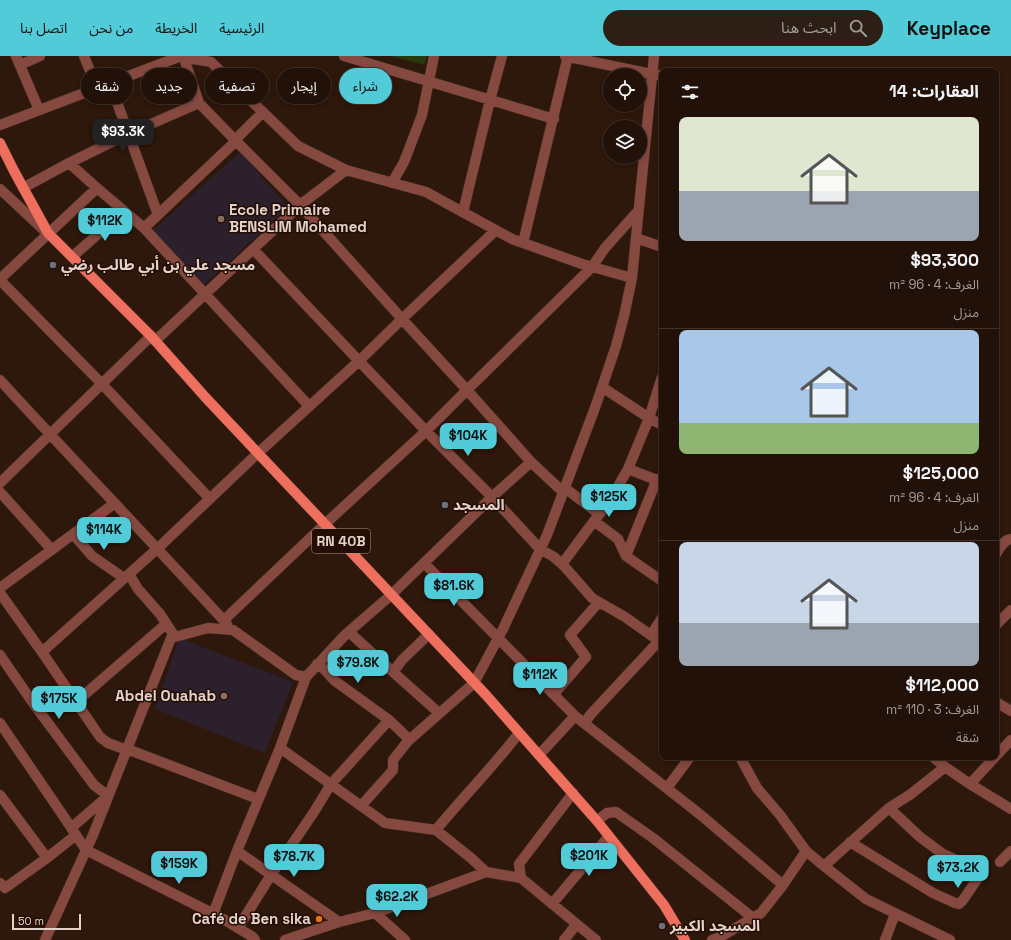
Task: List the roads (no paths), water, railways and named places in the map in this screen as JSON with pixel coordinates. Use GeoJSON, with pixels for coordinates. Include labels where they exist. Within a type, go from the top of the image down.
{"type":"FeatureCollection","features":[{"type":"Feature","properties":{"kind":"main road","name":"RN 40B"},"geometry":{"type":"LineString","coordinates":[[0,143],[48,233],[153,339],[206,398],[429,634],[539,755],[597,821],[664,905],[685,940]]}},
{"type":"Feature","properties":{"kind":"street"},"geometry":{"type":"LineString","coordinates":[[39,110],[18,61],[40,56]]}},
{"type":"Feature","properties":{"kind":"street"},"geometry":{"type":"LineString","coordinates":[[84,56],[89,68]]}},
{"type":"Feature","properties":{"kind":"street"},"geometry":{"type":"LineString","coordinates":[[344,56],[554,119]]}},
{"type":"Feature","properties":{"kind":"street"},"geometry":{"type":"LineString","coordinates":[[392,183],[404,162],[422,115],[434,56]]}},
{"type":"Feature","properties":{"kind":"street"},"geometry":{"type":"LineString","coordinates":[[463,212],[502,56]]}},
{"type":"Feature","properties":{"kind":"street"},"geometry":{"type":"LineString","coordinates":[[523,243],[554,119],[567,56],[651,74],[659,74]]}},
{"type":"Feature","properties":{"kind":"street"},"geometry":{"type":"LineString","coordinates":[[361,806],[393,770],[393,760],[409,739],[474,683],[499,637],[540,549],[564,490],[616,346],[632,278],[651,74],[654,56]]}},
{"type":"Feature","properties":{"kind":"street"},"geometry":{"type":"LineString","coordinates":[[133,74],[180,57],[211,62],[298,146],[346,170],[426,192],[523,243],[592,267],[632,278]]}},
{"type":"Feature","properties":{"kind":"street"},"geometry":{"type":"LineString","coordinates":[[180,57],[199,103],[300,205],[531,462],[618,539],[626,556],[659,579]]}},
{"type":"Feature","properties":{"kind":"street"},"geometry":{"type":"LineString","coordinates":[[0,125],[81,94]]}},
{"type":"Feature","properties":{"kind":"street"},"geometry":{"type":"LineString","coordinates":[[23,188],[69,162],[199,103]]}},
{"type":"Feature","properties":{"kind":"street"},"geometry":{"type":"LineString","coordinates":[[117,104],[158,215]]}},
{"type":"Feature","properties":{"kind":"street"},"geometry":{"type":"LineString","coordinates":[[144,228],[235,141],[263,112]]}},
{"type":"Feature","properties":{"kind":"street"},"geometry":{"type":"LineString","coordinates":[[69,162],[144,228],[309,406]]}},
{"type":"Feature","properties":{"kind":"street"},"geometry":{"type":"LineString","coordinates":[[1,481],[102,384],[205,294],[300,205],[346,170]]}},
{"type":"Feature","properties":{"kind":"street"},"geometry":{"type":"LineString","coordinates":[[0,188],[48,233]]}},
{"type":"Feature","properties":{"kind":"street"},"geometry":{"type":"LineString","coordinates":[[97,188],[0,280],[102,384],[210,499]]}},
{"type":"Feature","properties":{"kind":"street"},"geometry":{"type":"LineString","coordinates":[[72,257],[124,210]]}},
{"type":"Feature","properties":{"kind":"street"},"geometry":{"type":"LineString","coordinates":[[224,620],[324,524],[426,430],[592,267],[606,248],[638,211]]}},
{"type":"Feature","properties":{"kind":"street"},"geometry":{"type":"LineString","coordinates":[[42,652],[158,548],[258,453],[359,361],[496,230]]}},
{"type":"Feature","properties":{"kind":"street"},"geometry":{"type":"LineString","coordinates":[[636,238],[659,246]]}},
{"type":"Feature","properties":{"kind":"street"},"geometry":{"type":"LineString","coordinates":[[254,249],[359,361],[540,549],[554,557],[562,564],[592,598],[625,617],[657,639],[590,715],[585,723]]}},
{"type":"Feature","properties":{"kind":"street"},"geometry":{"type":"LineString","coordinates":[[0,380],[49,435],[158,548],[233,630],[296,676],[306,677]]}},
{"type":"Feature","properties":{"kind":"street"},"geometry":{"type":"LineString","coordinates":[[562,564],[609,502],[628,469],[649,418],[659,386]]}},
{"type":"Feature","properties":{"kind":"street"},"geometry":{"type":"LineString","coordinates":[[602,387],[659,424]]}},
{"type":"Feature","properties":{"kind":"street"},"geometry":{"type":"LineString","coordinates":[[213,914],[237,851],[280,748],[306,677],[349,632],[391,595],[531,462]]}},
{"type":"Feature","properties":{"kind":"street"},"geometry":{"type":"LineString","coordinates":[[628,469],[659,481]]}},
{"type":"Feature","properties":{"kind":"street"},"geometry":{"type":"LineString","coordinates":[[626,556],[659,483]]}},
{"type":"Feature","properties":{"kind":"street"},"geometry":{"type":"LineString","coordinates":[[0,492],[52,550]]}},
{"type":"Feature","properties":{"kind":"street"},"geometry":{"type":"LineString","coordinates":[[0,588],[115,503]]}},
{"type":"Feature","properties":{"kind":"street"},"geometry":{"type":"LineString","coordinates":[[73,534],[92,556],[126,576],[160,614],[175,637]]}},
{"type":"Feature","properties":{"kind":"street"},"geometry":{"type":"LineString","coordinates":[[999,550],[1007,539],[1011,539]]}},
{"type":"Feature","properties":{"kind":"street"},"geometry":{"type":"LineString","coordinates":[[424,562],[575,716],[702,816],[783,885]]}},
{"type":"Feature","properties":{"kind":"street"},"geometry":{"type":"LineString","coordinates":[[0,593],[100,737],[108,744],[258,799]]}},
{"type":"Feature","properties":{"kind":"street"},"geometry":{"type":"LineString","coordinates":[[554,694],[586,658],[570,635],[599,602]]}},
{"type":"Feature","properties":{"kind":"street"},"geometry":{"type":"LineString","coordinates":[[999,622],[1011,610]]}},
{"type":"Feature","properties":{"kind":"street"},"geometry":{"type":"LineString","coordinates":[[76,702],[166,624]]}},
{"type":"Feature","properties":{"kind":"street"},"geometry":{"type":"LineString","coordinates":[[45,940],[86,850],[171,638],[208,628],[233,630]]}},
{"type":"Feature","properties":{"kind":"street"},"geometry":{"type":"LineString","coordinates":[[349,632],[439,713]]}},
{"type":"Feature","properties":{"kind":"street"},"geometry":{"type":"LineString","coordinates":[[393,672],[402,660],[429,634]]}},
{"type":"Feature","properties":{"kind":"street"},"geometry":{"type":"LineString","coordinates":[[0,656],[94,785],[108,796]]}},
{"type":"Feature","properties":{"kind":"street"},"geometry":{"type":"LineString","coordinates":[[317,664],[324,669],[334,681],[389,720],[409,739]]}},
{"type":"Feature","properties":{"kind":"street"},"geometry":{"type":"LineString","coordinates":[[999,704],[1011,711]]}},
{"type":"Feature","properties":{"kind":"street"},"geometry":{"type":"LineString","coordinates":[[539,755],[575,716]]}},
{"type":"Feature","properties":{"kind":"street"},"geometry":{"type":"LineString","coordinates":[[238,928],[331,784],[389,720]]}},
{"type":"Feature","properties":{"kind":"street"},"geometry":{"type":"LineString","coordinates":[[1,726],[86,850],[213,914],[253,937],[255,940]]}},
{"type":"Feature","properties":{"kind":"street"},"geometry":{"type":"LineString","coordinates":[[436,830],[467,792],[499,759],[519,733]]}},
{"type":"Feature","properties":{"kind":"street"},"geometry":{"type":"LineString","coordinates":[[999,754],[1011,740]]}},
{"type":"Feature","properties":{"kind":"street"},"geometry":{"type":"LineString","coordinates":[[280,748],[384,823],[436,830],[472,858],[486,872]]}},
{"type":"Feature","properties":{"kind":"street"},"geometry":{"type":"LineString","coordinates":[[667,788],[688,760]]}},
{"type":"Feature","properties":{"kind":"street"},"geometry":{"type":"LineString","coordinates":[[742,760],[757,788],[780,815],[806,851],[866,899],[948,940]]}},
{"type":"Feature","properties":{"kind":"street"},"geometry":{"type":"LineString","coordinates":[[937,760],[970,784],[1011,810]]}},
{"type":"Feature","properties":{"kind":"street"},"geometry":{"type":"LineString","coordinates":[[970,784],[993,760]]}},
{"type":"Feature","properties":{"kind":"street"},"geometry":{"type":"LineString","coordinates":[[824,866],[889,808],[911,794],[945,767]]}},
{"type":"Feature","properties":{"kind":"street"},"geometry":{"type":"LineString","coordinates":[[521,878],[519,864],[573,793]]}},
{"type":"Feature","properties":{"kind":"street"},"geometry":{"type":"LineString","coordinates":[[0,795],[47,858]]}},
{"type":"Feature","properties":{"kind":"street"},"geometry":{"type":"LineString","coordinates":[[2,888],[47,858],[108,796]]}},
{"type":"Feature","properties":{"kind":"street"},"geometry":{"type":"LineString","coordinates":[[850,842],[933,892],[959,904],[978,878],[979,874],[977,869],[943,854],[920,837],[889,808]]}},
{"type":"Feature","properties":{"kind":"street"},"geometry":{"type":"LineString","coordinates":[[597,821],[607,813],[616,812],[658,842],[753,918]]}},
{"type":"Feature","properties":{"kind":"street"},"geometry":{"type":"LineString","coordinates":[[552,904],[609,836]]}},
{"type":"Feature","properties":{"kind":"street"},"geometry":{"type":"LineString","coordinates":[[237,851],[339,922]]}},
{"type":"Feature","properties":{"kind":"street"},"geometry":{"type":"LineString","coordinates":[[712,940],[722,936],[761,913],[783,885],[806,851]]}},
{"type":"Feature","properties":{"kind":"street"},"geometry":{"type":"LineString","coordinates":[[1000,862],[1011,851]]}},
{"type":"Feature","properties":{"kind":"street"},"geometry":{"type":"LineString","coordinates":[[290,939],[339,922],[375,913],[486,872],[521,878],[596,940]]}},
{"type":"Feature","properties":{"kind":"street"},"geometry":{"type":"LineString","coordinates":[[375,913],[405,940]]}},
{"type":"Feature","properties":{"kind":"street"},"geometry":{"type":"LineString","coordinates":[[885,940],[895,914]]}},
{"type":"Feature","properties":{"kind":"street"},"geometry":{"type":"LineString","coordinates":[[564,940],[576,925]]}},
{"type":"Feature","properties":{"kind":"place","name":"Ecole Primaire BENSLIM Mohamed"},"geometry":{"type":"Point","coordinates":[221,219]}},
{"type":"Feature","properties":{"kind":"place","name":"مسجد علي بن أبي طالب رضي"},"geometry":{"type":"Point","coordinates":[53,265]}},
{"type":"Feature","properties":{"kind":"place","name":"المسجد"},"geometry":{"type":"Point","coordinates":[445,505]}},
{"type":"Feature","properties":{"kind":"place","name":"Abdel Ouahab"},"geometry":{"type":"Point","coordinates":[224,696]}},
{"type":"Feature","properties":{"kind":"place","name":"Café de Ben sika"},"geometry":{"type":"Point","coordinates":[319,919]}},
{"type":"Feature","properties":{"kind":"place","name":"المسجد الكبير"},"geometry":{"type":"Point","coordinates":[662,926]}}]}
